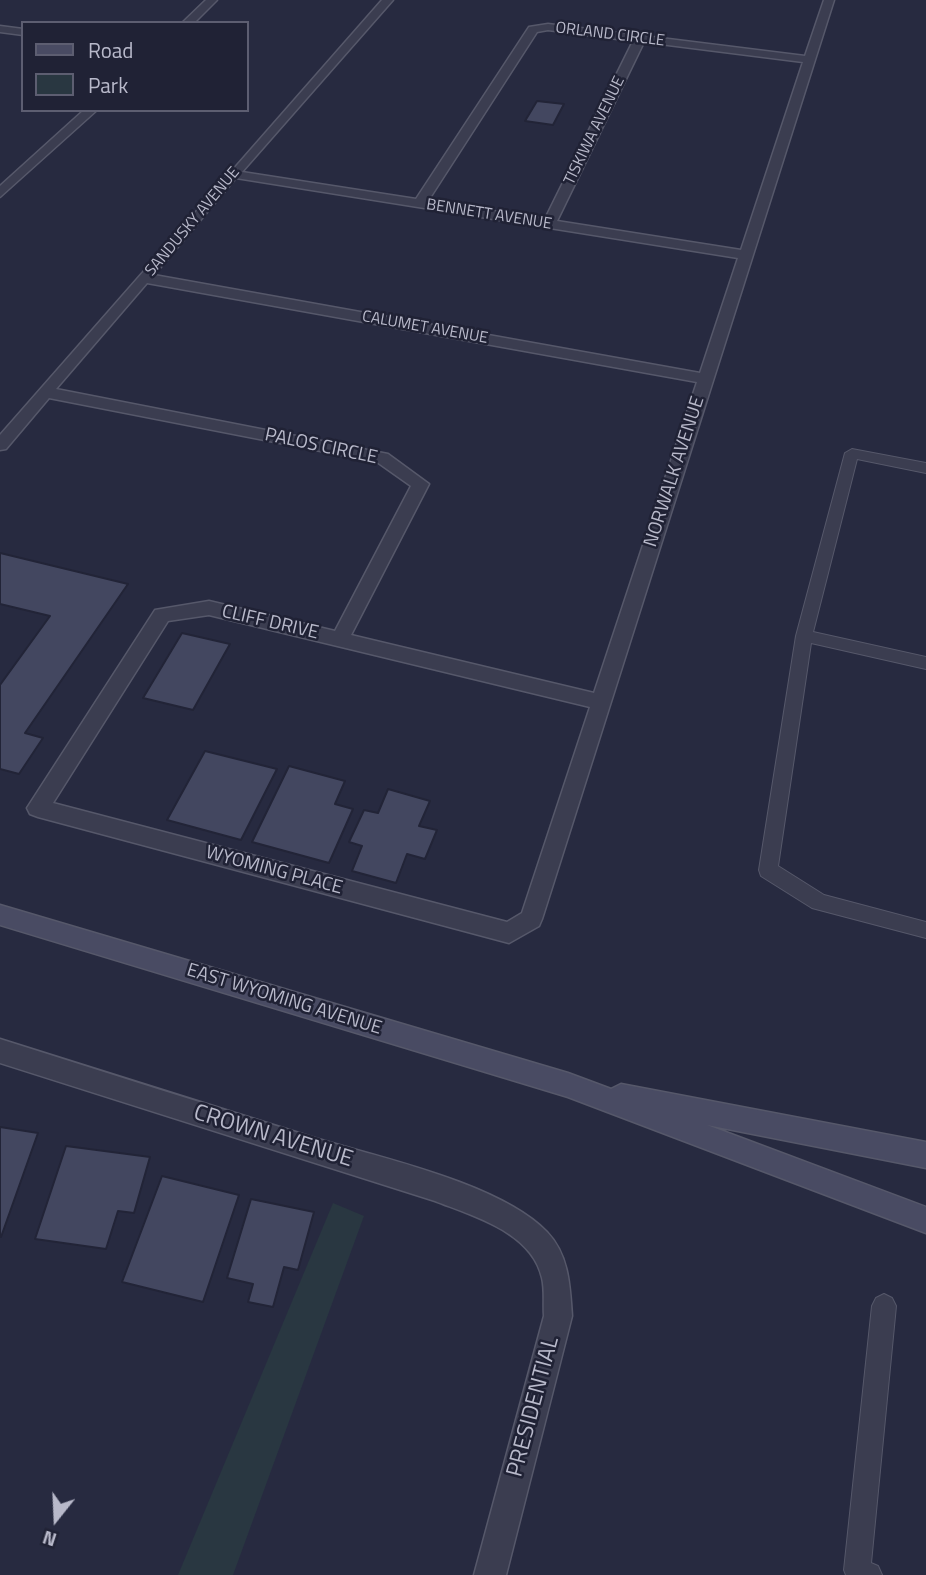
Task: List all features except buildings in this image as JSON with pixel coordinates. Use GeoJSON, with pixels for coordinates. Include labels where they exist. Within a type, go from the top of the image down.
{"type":"FeatureCollection","features":[{"type":"Feature","properties":{"kind":"street"},"geometry":{"type":"LineString","coordinates":[[189,21],[212,0]]}},
{"type":"Feature","properties":{"kind":"street","name":"SANDUSKY AVENUE"},"geometry":{"type":"LineString","coordinates":[[0,445],[233,174],[388,0]]}},
{"type":"Feature","properties":{"kind":"street","name":"NORWALK AVENUE"},"geometry":{"type":"LineString","coordinates":[[509,933],[531,919],[830,0]]}},
{"type":"Feature","properties":{"kind":"street","name":"ORLAND CIRCLE"},"geometry":{"type":"LineString","coordinates":[[419,204],[533,29],[548,27],[811,60]]}},
{"type":"Feature","properties":{"kind":"street"},"geometry":{"type":"LineString","coordinates":[[0,29],[21,32]]}},
{"type":"Feature","properties":{"kind":"street","name":"TISKIWA AVENUE"},"geometry":{"type":"LineString","coordinates":[[549,224],[640,39]]}},
{"type":"Feature","properties":{"kind":"street"},"geometry":{"type":"LineString","coordinates":[[0,193],[89,112]]}},
{"type":"Feature","properties":{"kind":"street","name":"BENNETT AVENUE"},"geometry":{"type":"LineString","coordinates":[[233,174],[745,256]]}},
{"type":"Feature","properties":{"kind":"street","name":"CALUMET AVENUE"},"geometry":{"type":"LineString","coordinates":[[145,278],[705,379]]}},
{"type":"Feature","properties":{"kind":"street","name":"PALOS CIRCLE"},"geometry":{"type":"LineString","coordinates":[[45,393],[382,458],[420,484],[340,639]]}},
{"type":"Feature","properties":{"kind":"street","name":"CLIFF DRIVE"},"geometry":{"type":"LineString","coordinates":[[38,808],[162,615],[209,608],[600,702]]}},
{"type":"Feature","properties":{"kind":"street","name":"WYOMING PLACE"},"geometry":{"type":"LineString","coordinates":[[38,808],[509,933]]}},
{"type":"Feature","properties":{"kind":"street","name":"EAST WYOMING AVENUE"},"geometry":{"type":"LineString","coordinates":[[0,915],[568,1086],[926,1220]]}},
{"type":"Feature","properties":{"kind":"street","name":"CROWN AVENUE"},"geometry":{"type":"LineString","coordinates":[[0,1051],[435,1188],[499,1213],[539,1240]]}},
{"type":"Feature","properties":{"kind":"street","name":"EAST WYOMING AVENUE"},"geometry":{"type":"LineString","coordinates":[[568,1086],[926,1155]]}},
{"type":"Feature","properties":{"kind":"street","name":"PRESIDENTIAL"},"geometry":{"type":"LineString","coordinates":[[490,1575],[558,1316],[556,1276],[539,1240]]}},
{"type":"Feature","properties":{"kind":"lane"},"geometry":{"type":"LineString","coordinates":[[926,468],[852,453],[804,636],[768,870],[819,902],[926,930]]}},
{"type":"Feature","properties":{"kind":"lane"},"geometry":{"type":"LineString","coordinates":[[804,636],[926,663]]}},
{"type":"Feature","properties":{"kind":"lane"},"geometry":{"type":"LineString","coordinates":[[869,1575],[857,1570],[884,1306]]}},
{"type":"Feature","properties":{"kind":"green space"},"geometry":{"type":"Polygon","coordinates":[[[333,1203],[364,1216],[233,1575],[178,1575],[333,1203]]]}}]}
